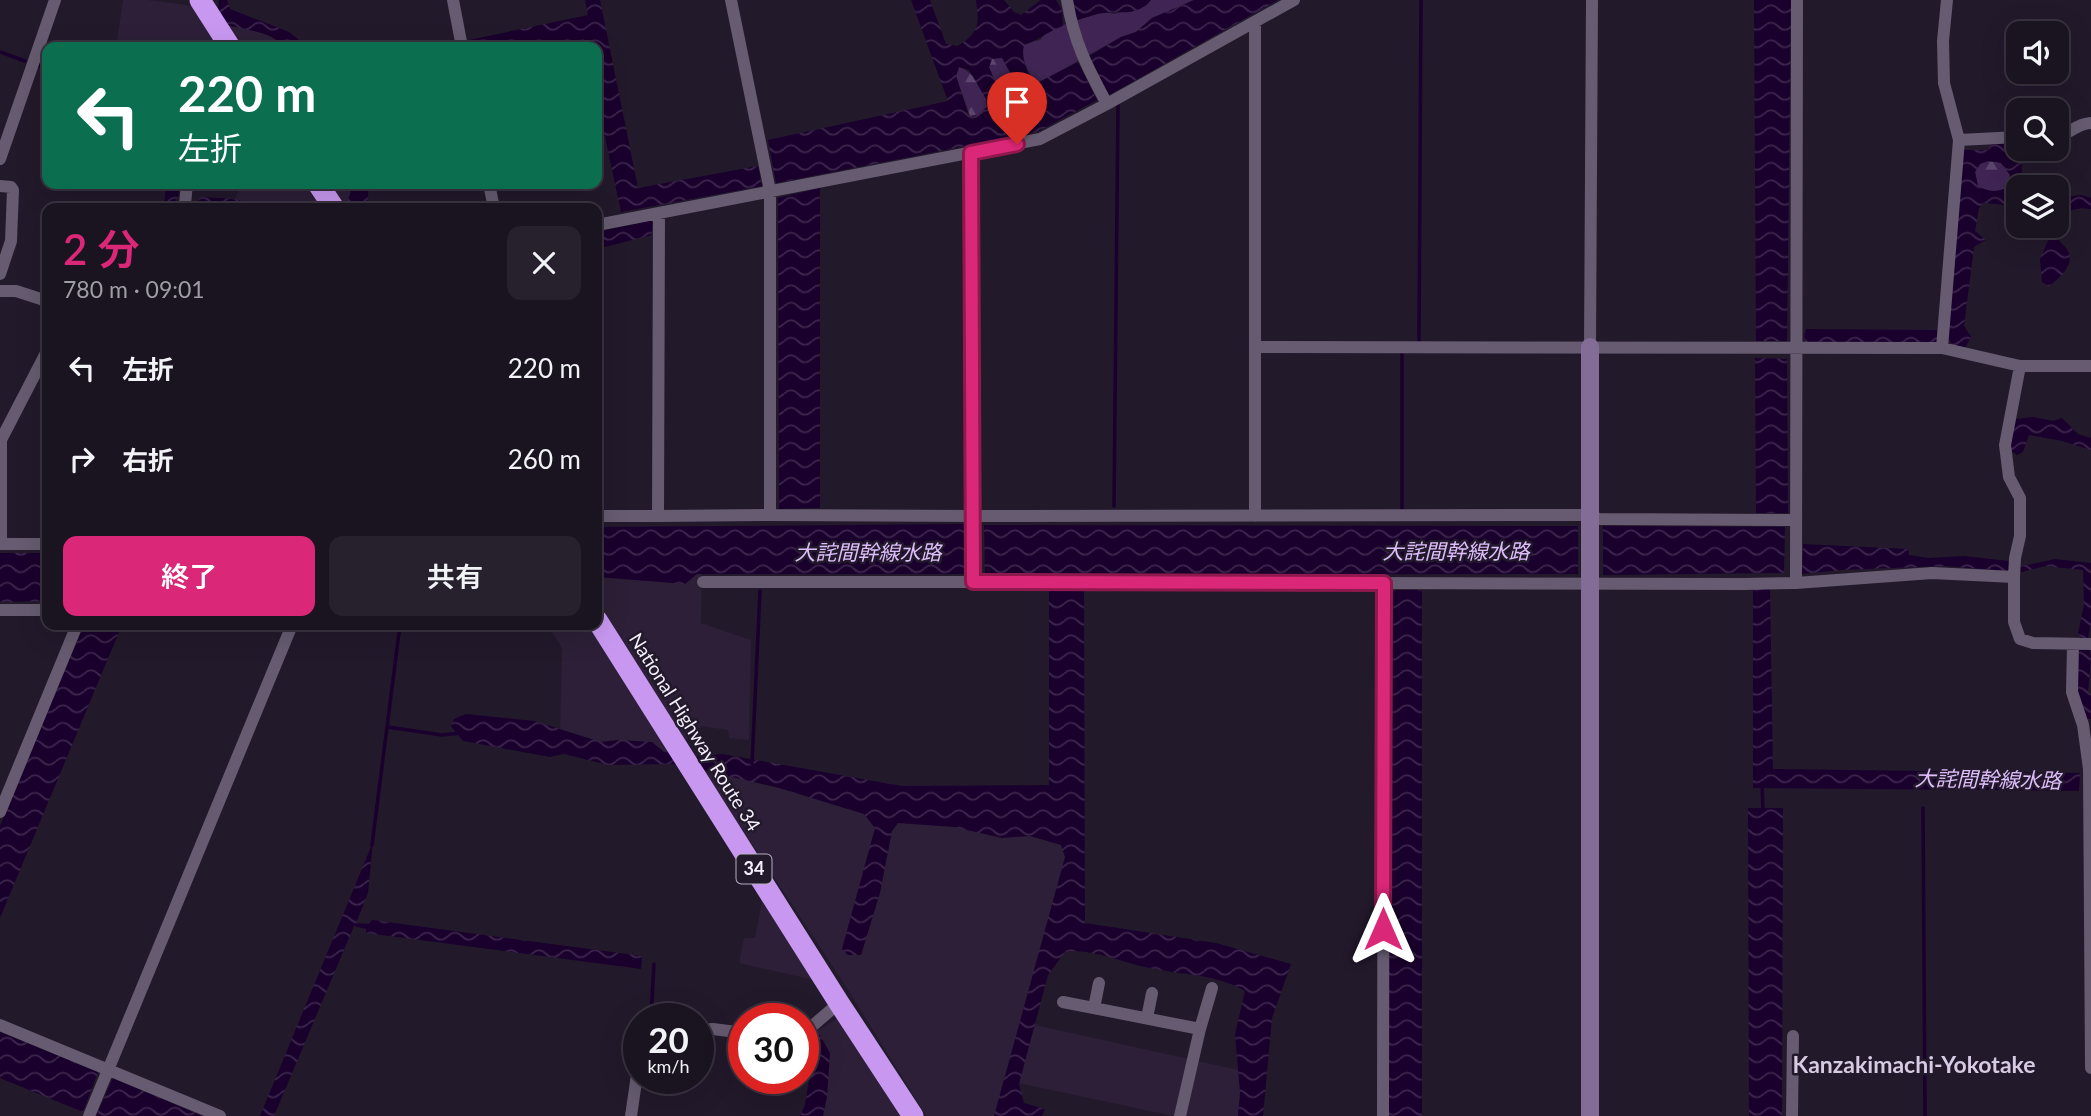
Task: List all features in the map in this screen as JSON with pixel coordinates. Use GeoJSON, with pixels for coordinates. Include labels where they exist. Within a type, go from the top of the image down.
{"type":"FeatureCollection","features":[{"type":"Feature","properties":{"kind":"highway"},"geometry":{"type":"LineString","coordinates":[[204,1],[223,42]]}},
{"type":"Feature","properties":{"kind":"highway","name":"National Highway Route 34"},"geometry":{"type":"LineString","coordinates":[[602,628],[839,1003],[914,1116]]}},
{"type":"Feature","properties":{"kind":"street"},"geometry":{"type":"LineString","coordinates":[[0,159],[55,0]]}},
{"type":"Feature","properties":{"kind":"street"},"geometry":{"type":"LineString","coordinates":[[453,0],[461,42]]}},
{"type":"Feature","properties":{"kind":"street"},"geometry":{"type":"LineString","coordinates":[[731,0],[768,181],[771,514]]}},
{"type":"Feature","properties":{"kind":"street"},"geometry":{"type":"LineString","coordinates":[[1067,0],[1081,55],[1107,104]]}},
{"type":"Feature","properties":{"kind":"street"},"geometry":{"type":"LineString","coordinates":[[602,224],[659,212],[768,181],[798,186],[1040,139],[1294,0]]}},
{"type":"Feature","properties":{"kind":"street"},"geometry":{"type":"LineString","coordinates":[[1590,1116],[1592,0]]}},
{"type":"Feature","properties":{"kind":"street"},"geometry":{"type":"LineString","coordinates":[[1796,583],[1797,0]]}},
{"type":"Feature","properties":{"kind":"street"},"geometry":{"type":"LineString","coordinates":[[1942,348],[1959,140],[1944,83],[1943,41],[1947,0]]}},
{"type":"Feature","properties":{"kind":"street"},"geometry":{"type":"LineString","coordinates":[[1255,22],[1255,516]]}},
{"type":"Feature","properties":{"kind":"street"},"geometry":{"type":"LineString","coordinates":[[2069,131],[2078,124],[2091,123]]}},
{"type":"Feature","properties":{"kind":"street"},"geometry":{"type":"LineString","coordinates":[[1959,140],[2006,138]]}},
{"type":"Feature","properties":{"kind":"street"},"geometry":{"type":"LineString","coordinates":[[971,153],[973,582]]}},
{"type":"Feature","properties":{"kind":"street"},"geometry":{"type":"LineString","coordinates":[[0,186],[11,187],[13,190],[10,241],[0,274]]}},
{"type":"Feature","properties":{"kind":"street"},"geometry":{"type":"LineString","coordinates":[[658,516],[659,212]]}},
{"type":"Feature","properties":{"kind":"street"},"geometry":{"type":"LineString","coordinates":[[0,291],[16,291],[42,299]]}},
{"type":"Feature","properties":{"kind":"street"},"geometry":{"type":"LineString","coordinates":[[1256,347],[1942,348],[2020,366],[2091,366]]}},
{"type":"Feature","properties":{"kind":"street"},"geometry":{"type":"LineString","coordinates":[[42,361],[1,440],[0,544],[42,544]]}},
{"type":"Feature","properties":{"kind":"street"},"geometry":{"type":"LineString","coordinates":[[2020,366],[2004,445],[2009,477],[2020,498],[2020,536],[2014,577],[2014,622],[2020,639],[2034,643],[2091,644]]}},
{"type":"Feature","properties":{"kind":"street"},"geometry":{"type":"LineString","coordinates":[[602,516],[1589,515],[1599,519],[1795,520]]}},
{"type":"Feature","properties":{"kind":"street"},"geometry":{"type":"LineString","coordinates":[[703,582],[1761,584],[1932,573],[2014,577]]}},
{"type":"Feature","properties":{"kind":"street"},"geometry":{"type":"LineString","coordinates":[[1383,1116],[1384,583]]}},
{"type":"Feature","properties":{"kind":"street"},"geometry":{"type":"LineString","coordinates":[[0,610],[42,610]]}},
{"type":"Feature","properties":{"kind":"street"},"geometry":{"type":"LineString","coordinates":[[0,812],[75,630]]}},
{"type":"Feature","properties":{"kind":"street"},"geometry":{"type":"LineString","coordinates":[[89,1116],[290,630]]}},
{"type":"Feature","properties":{"kind":"street"},"geometry":{"type":"LineString","coordinates":[[2073,645],[2072,692],[2083,725],[2089,784],[2091,1068]]}},
{"type":"Feature","properties":{"kind":"street"},"geometry":{"type":"LineString","coordinates":[[1094,1008],[1099,983]]}},
{"type":"Feature","properties":{"kind":"street"},"geometry":{"type":"LineString","coordinates":[[1180,1116],[1212,988]]}},
{"type":"Feature","properties":{"kind":"street"},"geometry":{"type":"LineString","coordinates":[[1147,1018],[1152,993]]}},
{"type":"Feature","properties":{"kind":"street"},"geometry":{"type":"LineString","coordinates":[[1063,1002],[1200,1028]]}},
{"type":"Feature","properties":{"kind":"street"},"geometry":{"type":"LineString","coordinates":[[819,1020],[839,1003]]}},
{"type":"Feature","properties":{"kind":"street"},"geometry":{"type":"LineString","coordinates":[[0,1025],[220,1116]]}},
{"type":"Feature","properties":{"kind":"street"},"geometry":{"type":"LineString","coordinates":[[1792,1116],[1793,1036]]}},
{"type":"Feature","properties":{"kind":"street"},"geometry":{"type":"LineString","coordinates":[[631,1116],[634,1094]]}},
{"type":"Feature","properties":{"kind":"shaded area"},"geometry":{"type":"Polygon","coordinates":[[[123,0],[148,0],[225,10],[286,42],[117,42],[123,0]]]}},
{"type":"Feature","properties":{"kind":"shaded area"},"geometry":{"type":"Polygon","coordinates":[[[239,189],[358,189],[355,203],[234,203],[239,189]]]}},
{"type":"Feature","properties":{"kind":"shaded area"},"geometry":{"type":"Polygon","coordinates":[[[702,564],[701,623],[751,640],[749,740],[729,738],[728,730],[701,726],[686,740],[694,754],[611,758],[560,735],[562,648],[553,630],[602,630],[602,570],[702,564]]]}},
{"type":"Feature","properties":{"kind":"shaded area"},"geometry":{"type":"Polygon","coordinates":[[[703,770],[1073,830],[1031,1024],[1243,1071],[1241,1116],[1173,1116],[1014,1082],[999,1116],[926,1116],[845,985],[703,770]]]}},
{"type":"Feature","properties":{"kind":"shaded area"},"geometry":{"type":"Polygon","coordinates":[[[763,896],[814,980],[739,963],[744,938],[755,938],[763,896]]]}},
{"type":"Feature","properties":{"kind":"shaded area"},"geometry":{"type":"Polygon","coordinates":[[[839,1017],[901,1116],[819,1116],[823,1050],[819,1030],[839,1017]]]}},
{"type":"Feature","properties":{"kind":"green space"},"geometry":{"type":"Polygon","coordinates":[[[1151,0],[1194,0],[1152,18],[1136,32],[1121,37],[1044,80],[1037,83],[1030,75],[1024,60],[1024,44],[1040,40],[1048,31],[1074,21],[1104,12],[1114,14],[1146,6],[1151,0]]]}},
{"type":"Feature","properties":{"kind":"green space"},"geometry":{"type":"Polygon","coordinates":[[[992,58],[1002,58],[1015,82],[1030,90],[1013,97],[996,84],[989,67],[992,58]]]}},
{"type":"Feature","properties":{"kind":"green space"},"geometry":{"type":"Polygon","coordinates":[[[959,67],[974,78],[984,95],[987,107],[978,115],[970,116],[956,76],[959,67]]]}},
{"type":"Feature","properties":{"kind":"green space"},"geometry":{"type":"Polygon","coordinates":[[[1988,161],[2001,163],[2010,175],[2006,175],[2006,188],[1993,191],[1978,186],[1975,172],[1980,164],[1988,161]]]}},
{"type":"Feature","properties":{"kind":"water"},"geometry":{"type":"Polygon","coordinates":[[[219,0],[227,0],[230,9],[289,32],[302,42],[279,42],[265,34],[227,25],[218,11],[219,0]]]}},
{"type":"Feature","properties":{"kind":"water"},"geometry":{"type":"Polygon","coordinates":[[[585,0],[600,0],[638,188],[758,166],[762,186],[621,212],[602,123],[602,42],[585,42],[584,39],[568,42],[469,42],[588,15],[585,0]]]}},
{"type":"Feature","properties":{"kind":"water"},"geometry":{"type":"Polygon","coordinates":[[[911,0],[930,0],[946,44],[958,46],[971,36],[976,27],[976,0],[1004,0],[1014,12],[1021,15],[1041,0],[1056,0],[1062,10],[1063,26],[1024,45],[1025,65],[1037,83],[1078,62],[1097,100],[1037,132],[776,183],[768,140],[948,101],[911,0]],[[1002,58],[992,59],[989,67],[996,84],[1013,96],[1029,90],[1016,82],[1002,58]],[[959,67],[956,76],[969,116],[978,115],[987,107],[986,99],[969,70],[959,67]]]}},
{"type":"Feature","properties":{"kind":"water"},"geometry":{"type":"Polygon","coordinates":[[[1071,0],[1151,0],[1134,11],[1099,14],[1074,21],[1071,0]]]}},
{"type":"Feature","properties":{"kind":"water"},"geometry":{"type":"Polygon","coordinates":[[[1194,0],[1278,0],[1109,95],[1089,56],[1121,37],[1136,32],[1152,18],[1194,0]]]}},
{"type":"Feature","properties":{"kind":"water"},"geometry":{"type":"Polygon","coordinates":[[[1754,0],[1791,0],[1787,341],[1756,341],[1754,0]]]}},
{"type":"Feature","properties":{"kind":"water"},"geometry":{"type":"Polygon","coordinates":[[[1994,142],[2006,142],[2006,161],[2022,161],[2021,175],[2010,175],[2001,163],[1988,161],[1980,164],[1975,172],[1978,186],[1993,191],[2006,188],[2006,205],[1984,203],[1979,208],[1975,231],[1986,240],[1974,247],[1964,326],[1971,337],[1964,350],[1952,345],[1948,338],[1964,150],[1987,150],[1994,142]]]}},
{"type":"Feature","properties":{"kind":"water"},"geometry":{"type":"Polygon","coordinates":[[[820,188],[820,508],[779,509],[778,198],[820,188]]]}},
{"type":"Feature","properties":{"kind":"water"},"geometry":{"type":"Polygon","coordinates":[[[166,189],[179,189],[174,203],[164,203],[166,189]]]}},
{"type":"Feature","properties":{"kind":"water"},"geometry":{"type":"Polygon","coordinates":[[[351,189],[369,189],[367,203],[347,203],[351,189]]]}},
{"type":"Feature","properties":{"kind":"water"},"geometry":{"type":"Polygon","coordinates":[[[2081,195],[2091,198],[2091,209],[2069,211],[2069,196],[2081,195]]]}},
{"type":"Feature","properties":{"kind":"water"},"geometry":{"type":"Polygon","coordinates":[[[200,197],[236,199],[246,203],[197,203],[200,197]]]}},
{"type":"Feature","properties":{"kind":"water"},"geometry":{"type":"Polygon","coordinates":[[[652,220],[652,235],[602,248],[602,231],[652,220]]]}},
{"type":"Feature","properties":{"kind":"water"},"geometry":{"type":"Polygon","coordinates":[[[2049,238],[2058,238],[2067,249],[2070,260],[2062,275],[2049,286],[2042,282],[2040,259],[2049,238]]]}},
{"type":"Feature","properties":{"kind":"water"},"geometry":{"type":"Polygon","coordinates":[[[1806,329],[1937,330],[1938,340],[1934,344],[1806,344],[1806,329]]]}},
{"type":"Feature","properties":{"kind":"water"},"geometry":{"type":"Polygon","coordinates":[[[1755,358],[1787,359],[1788,513],[1756,513],[1755,358]]]}},
{"type":"Feature","properties":{"kind":"water"},"geometry":{"type":"Polygon","coordinates":[[[2033,417],[2053,421],[2062,418],[2078,434],[2091,438],[2091,450],[2029,435],[2023,452],[2017,455],[2010,450],[2016,419],[2033,417]]]}},
{"type":"Feature","properties":{"kind":"water","name":"大詫間幹線水路"},"geometry":{"type":"Polygon","coordinates":[[[964,524],[965,574],[697,574],[685,584],[602,577],[602,527],[964,524]]]}},
{"type":"Feature","properties":{"kind":"water","name":"大詫間幹線水路"},"geometry":{"type":"Polygon","coordinates":[[[984,525],[1578,526],[1578,574],[985,575],[984,525]]]}},
{"type":"Feature","properties":{"kind":"water"},"geometry":{"type":"Polygon","coordinates":[[[1603,526],[1785,527],[1784,573],[1603,575],[1603,526]]]}},
{"type":"Feature","properties":{"kind":"water"},"geometry":{"type":"Polygon","coordinates":[[[1803,544],[1908,549],[1909,555],[1929,558],[1964,556],[2009,561],[2022,566],[2055,559],[2091,563],[2091,623],[2088,638],[2091,658],[2088,692],[2091,694],[2091,719],[2086,719],[2076,689],[2078,654],[2082,640],[2078,633],[2084,605],[2083,570],[2045,566],[2022,572],[1944,566],[1802,574],[1803,544]]]}},
{"type":"Feature","properties":{"kind":"water"},"geometry":{"type":"Polygon","coordinates":[[[0,553],[42,553],[42,601],[0,602],[0,553]]]}},
{"type":"Feature","properties":{"kind":"water","name":"大詫間幹線水路"},"geometry":{"type":"Polygon","coordinates":[[[1753,588],[1770,588],[1773,769],[2080,773],[2079,791],[1753,788],[1753,588]]]}},
{"type":"Feature","properties":{"kind":"water"},"geometry":{"type":"Polygon","coordinates":[[[1049,590],[1084,590],[1085,923],[1216,943],[1291,964],[1272,1018],[1263,1116],[1238,1116],[1240,1093],[1235,1034],[1245,991],[1211,978],[1139,966],[1076,951],[1065,952],[1048,975],[1019,1084],[1024,1103],[1045,1109],[1042,1116],[994,1116],[1065,857],[1061,845],[1030,836],[1002,838],[954,827],[898,823],[892,831],[880,893],[861,955],[848,955],[842,949],[875,828],[864,814],[779,788],[703,770],[696,757],[722,754],[902,786],[1049,785],[1049,590]]]}},
{"type":"Feature","properties":{"kind":"water"},"geometry":{"type":"Polygon","coordinates":[[[1391,590],[1422,590],[1422,1116],[1388,1116],[1391,590]]]}},
{"type":"Feature","properties":{"kind":"water"},"geometry":{"type":"Polygon","coordinates":[[[82,630],[120,630],[0,918],[0,826],[82,630]]]}},
{"type":"Feature","properties":{"kind":"water"},"geometry":{"type":"Polygon","coordinates":[[[466,714],[534,721],[601,742],[652,742],[664,752],[672,753],[677,764],[608,765],[564,754],[550,757],[463,741],[451,726],[454,719],[466,714]]]}},
{"type":"Feature","properties":{"kind":"water"},"geometry":{"type":"Polygon","coordinates":[[[1748,808],[1783,808],[1782,1116],[1749,1116],[1748,808]]]}},
{"type":"Feature","properties":{"kind":"water"},"geometry":{"type":"Polygon","coordinates":[[[373,842],[368,893],[356,923],[369,924],[372,920],[642,956],[641,969],[366,933],[366,929],[354,926],[274,1116],[260,1116],[373,842]]]}},
{"type":"Feature","properties":{"kind":"water"},"geometry":{"type":"Polygon","coordinates":[[[0,1032],[98,1072],[83,1112],[0,1078],[0,1032]]]}},
{"type":"Feature","properties":{"kind":"water"},"geometry":{"type":"Polygon","coordinates":[[[820,1035],[830,1053],[823,1116],[800,1116],[807,1094],[819,1094],[820,1035]]]}},
{"type":"Feature","properties":{"kind":"water"},"geometry":{"type":"Polygon","coordinates":[[[113,1078],[202,1116],[96,1116],[113,1078]]]}},
{"type":"Feature","properties":{"kind":"waterway"},"geometry":{"type":"LineString","coordinates":[[1419,341],[1421,0]]}},
{"type":"Feature","properties":{"kind":"waterway"},"geometry":{"type":"LineString","coordinates":[[0,52],[25,61]]}},
{"type":"Feature","properties":{"kind":"waterway"},"geometry":{"type":"LineString","coordinates":[[38,65],[42,66]]}},
{"type":"Feature","properties":{"kind":"waterway"},"geometry":{"type":"LineString","coordinates":[[1114,506],[1118,105]]}},
{"type":"Feature","properties":{"kind":"waterway"},"geometry":{"type":"LineString","coordinates":[[1402,354],[1402,509]]}},
{"type":"Feature","properties":{"kind":"waterway"},"geometry":{"type":"LineString","coordinates":[[752,764],[760,591]]}},
{"type":"Feature","properties":{"kind":"waterway"},"geometry":{"type":"LineString","coordinates":[[372,845],[399,630]]}},
{"type":"Feature","properties":{"kind":"waterway"},"geometry":{"type":"LineString","coordinates":[[388,727],[442,735],[461,733]]}},
{"type":"Feature","properties":{"kind":"waterway"},"geometry":{"type":"LineString","coordinates":[[1762,783],[1763,810]]}},
{"type":"Feature","properties":{"kind":"waterway"},"geometry":{"type":"LineString","coordinates":[[1923,808],[1925,1116]]}},
{"type":"Feature","properties":{"kind":"waterway"},"geometry":{"type":"LineString","coordinates":[[652,1003],[654,964]]}},
{"type":"Feature","properties":{"kind":"district","name":"Kanzakimachi-Yokotake"},"geometry":{"type":"Point","coordinates":[1914,1065]}},
{"type":"Feature","properties":{"kind":"route"},"geometry":{"type":"LineString","coordinates":[[1017,144],[971,153],[973,582],[1384,583],[1383,929]]}}]}
